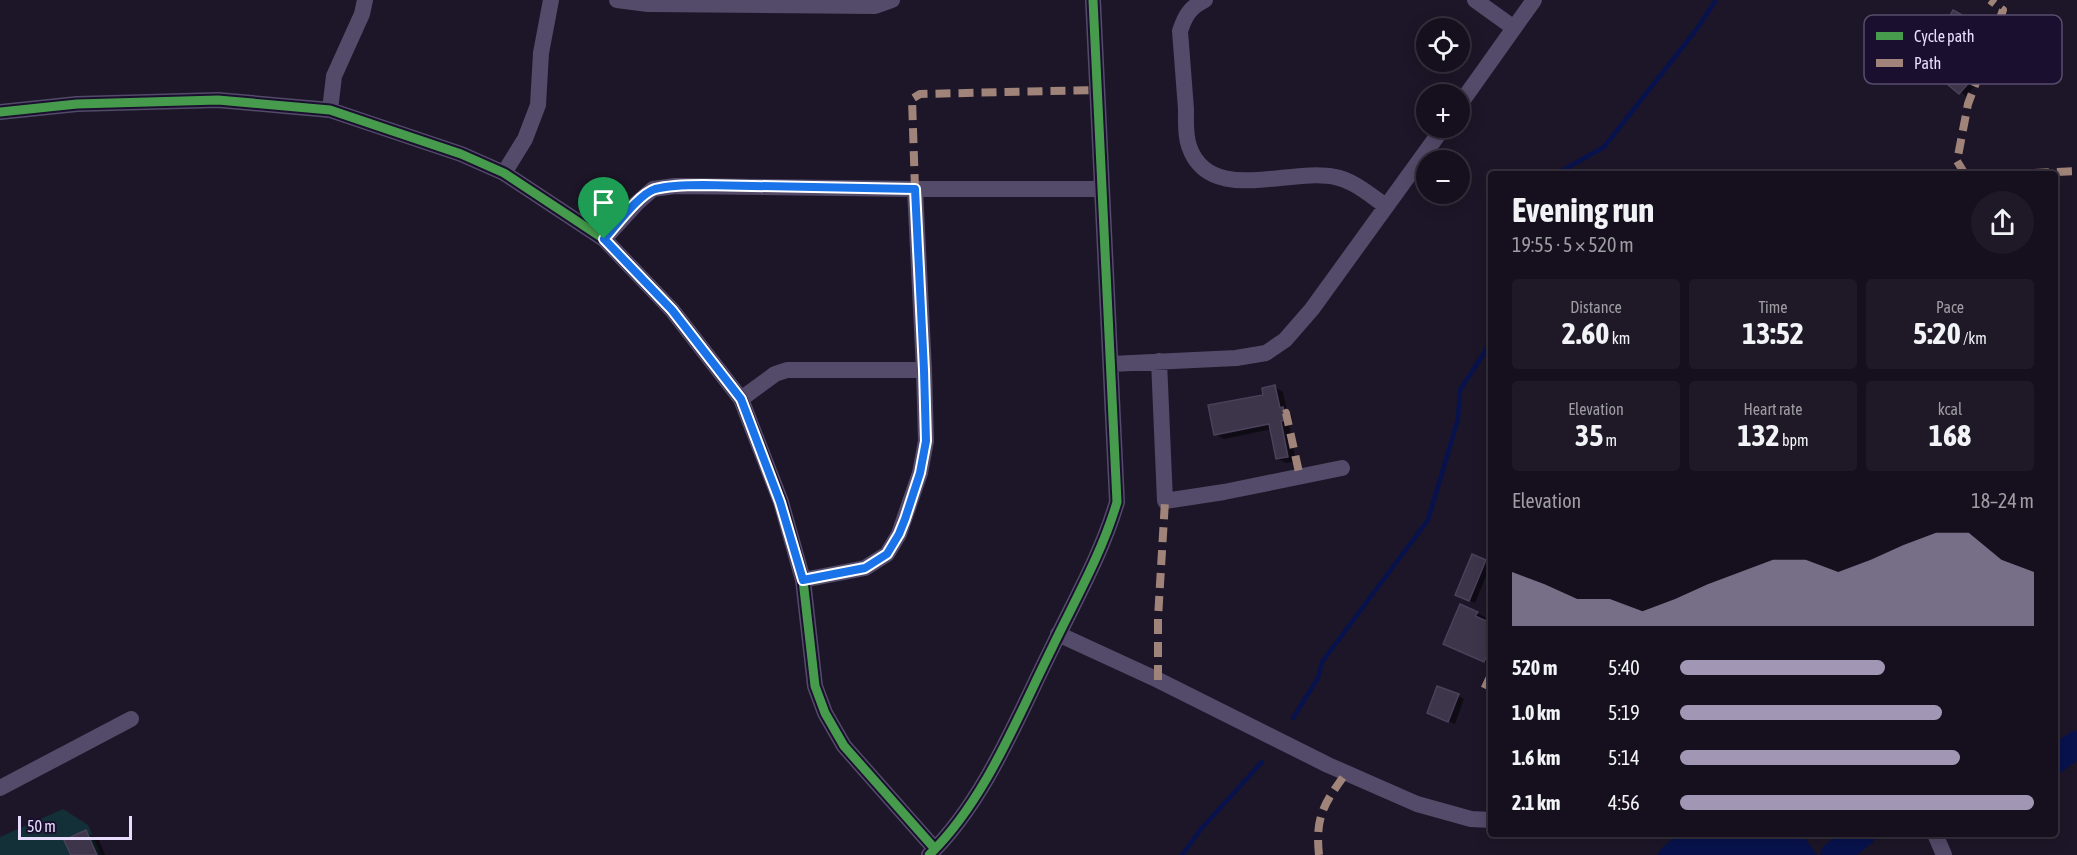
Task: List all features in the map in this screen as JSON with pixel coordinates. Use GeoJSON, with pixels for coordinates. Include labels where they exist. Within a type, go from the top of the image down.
{"type":"FeatureCollection","features":[{"type":"Feature","properties":{"kind":"street"},"geometry":{"type":"LineString","coordinates":[[330,110],[334,76],[362,14],[365,0]]}},
{"type":"Feature","properties":{"kind":"street"},"geometry":{"type":"LineString","coordinates":[[504,173],[525,139],[538,105],[541,53],[551,0]]}},
{"type":"Feature","properties":{"kind":"street"},"geometry":{"type":"LineString","coordinates":[[617,0],[648,4],[875,6],[892,0]]}},
{"type":"Feature","properties":{"kind":"street"},"geometry":{"type":"LineString","coordinates":[[0,112],[77,104],[218,100],[330,110],[461,154],[504,173],[604,239],[672,310],[741,399],[780,502],[803,580],[815,686],[825,713],[844,746],[932,852],[968,807],[999,756],[1110,528],[1117,502],[1093,0]]}},
{"type":"Feature","properties":{"kind":"street"},"geometry":{"type":"LineString","coordinates":[[1205,0],[1192,6],[1180,31],[1188,144],[1196,162],[1218,178],[1244,180],[1334,176],[1386,206]]}},
{"type":"Feature","properties":{"kind":"street"},"geometry":{"type":"LineString","coordinates":[[1475,0],[1514,28]]}},
{"type":"Feature","properties":{"kind":"street"},"geometry":{"type":"LineString","coordinates":[[1470,90],[1534,0]]}},
{"type":"Feature","properties":{"kind":"street"},"geometry":{"type":"LineString","coordinates":[[1111,364],[1236,358],[1266,353],[1285,340],[1312,309],[1436,138]]}},
{"type":"Feature","properties":{"kind":"street"},"geometry":{"type":"LineString","coordinates":[[604,239],[653,189],[675,186],[1102,189]]}},
{"type":"Feature","properties":{"kind":"street"},"geometry":{"type":"LineString","coordinates":[[803,580],[865,568],[887,554],[899,534],[920,473],[926,441],[915,189]]}},
{"type":"Feature","properties":{"kind":"street"},"geometry":{"type":"LineString","coordinates":[[1159,361],[1165,501],[1224,492],[1342,468]]}},
{"type":"Feature","properties":{"kind":"street"},"geometry":{"type":"LineString","coordinates":[[741,399],[775,374],[787,370],[924,370]]}},
{"type":"Feature","properties":{"kind":"street"},"geometry":{"type":"LineString","coordinates":[[1058,634],[1158,680],[1328,765],[1417,804],[1471,819],[1488,820]]}},
{"type":"Feature","properties":{"kind":"street"},"geometry":{"type":"LineString","coordinates":[[0,788],[131,719]]}},
{"type":"Feature","properties":{"kind":"street"},"geometry":{"type":"LineString","coordinates":[[1936,837],[1944,855]]}},
{"type":"Feature","properties":{"kind":"shaded area"},"geometry":{"type":"Polygon","coordinates":[[[63,809],[88,825],[101,855],[0,855],[0,837],[63,809]]]}},
{"type":"Feature","properties":{"kind":"shaded area"},"geometry":{"type":"Polygon","coordinates":[[[1675,837],[1804,837],[1817,855],[1657,855],[1675,837]]]}},
{"type":"Feature","properties":{"kind":"building"},"geometry":{"type":"Polygon","coordinates":[[[1953,10],[1962,15],[1950,15],[1953,10]]]}},
{"type":"Feature","properties":{"kind":"building"},"geometry":{"type":"Polygon","coordinates":[[[1947,84],[1968,84],[1959,94],[1947,84]]]}},
{"type":"Feature","properties":{"kind":"building"},"geometry":{"type":"Polygon","coordinates":[[[1275,385],[1280,408],[1283,407],[1286,420],[1281,421],[1288,457],[1276,459],[1269,424],[1214,435],[1208,405],[1263,395],[1262,388],[1275,385]]]}},
{"type":"Feature","properties":{"kind":"building"},"geometry":{"type":"Polygon","coordinates":[[[1472,554],[1486,560],[1469,601],[1455,595],[1472,554]]]}},
{"type":"Feature","properties":{"kind":"building"},"geometry":{"type":"Polygon","coordinates":[[[1460,604],[1478,612],[1475,616],[1488,622],[1488,652],[1484,662],[1443,644],[1460,604]]]}},
{"type":"Feature","properties":{"kind":"building"},"geometry":{"type":"Polygon","coordinates":[[[1437,686],[1459,694],[1448,722],[1427,713],[1437,686]]]}},
{"type":"Feature","properties":{"kind":"building"},"geometry":{"type":"Polygon","coordinates":[[[86,830],[97,855],[71,855],[64,840],[86,830]]]}},
{"type":"Feature","properties":{"kind":"waterway"},"geometry":{"type":"LineString","coordinates":[[1561,171],[1604,147],[1696,30],[1716,0]]}},
{"type":"Feature","properties":{"kind":"waterway"},"geometry":{"type":"LineString","coordinates":[[1293,718],[1318,678],[1322,662],[1428,520],[1458,419],[1460,390],[1486,350],[1488,342]]}},
{"type":"Feature","properties":{"kind":"waterway"},"geometry":{"type":"LineString","coordinates":[[2058,758],[2077,744]]}},
{"type":"Feature","properties":{"kind":"waterway"},"geometry":{"type":"LineString","coordinates":[[1182,855],[1201,829],[1262,762]]}},
{"type":"Feature","properties":{"kind":"waterway"},"geometry":{"type":"LineString","coordinates":[[1834,855],[1858,837]]}},
{"type":"Feature","properties":{"kind":"marked path"},"geometry":{"type":"LineString","coordinates":[[1990,0],[2003,10],[2001,15]]}},
{"type":"Feature","properties":{"kind":"marked path"},"geometry":{"type":"LineString","coordinates":[[1963,171],[1957,161],[1968,104],[1975,84]]}},
{"type":"Feature","properties":{"kind":"marked path"},"geometry":{"type":"LineString","coordinates":[[915,189],[912,99],[920,94],[1097,90]]}},
{"type":"Feature","properties":{"kind":"marked path"},"geometry":{"type":"LineString","coordinates":[[2058,172],[2077,171]]}},
{"type":"Feature","properties":{"kind":"marked path"},"geometry":{"type":"LineString","coordinates":[[1284,414],[1286,413],[1300,477]]}},
{"type":"Feature","properties":{"kind":"marked path"},"geometry":{"type":"LineString","coordinates":[[1158,680],[1158,618],[1165,501]]}},
{"type":"Feature","properties":{"kind":"marked path"},"geometry":{"type":"LineString","coordinates":[[1488,681],[1483,692],[1488,693]]}},
{"type":"Feature","properties":{"kind":"marked path"},"geometry":{"type":"LineString","coordinates":[[1319,855],[1320,820],[1327,802],[1346,773]]}},
{"type":"Feature","properties":{"kind":"cycle path"},"geometry":{"type":"LineString","coordinates":[[929,855],[967,809],[999,757],[1088,576],[1117,502],[1093,0]]}},
{"type":"Feature","properties":{"kind":"cycle path"},"geometry":{"type":"LineString","coordinates":[[0,112],[77,104],[218,100],[330,110],[461,154],[504,173],[604,239],[672,310],[741,399],[781,502],[803,580],[815,686],[825,713],[844,746],[935,849]]}},
{"type":"Feature","properties":{"kind":"route"},"geometry":{"type":"LineString","coordinates":[[703,185],[915,189],[926,441],[920,473],[905,519],[887,554],[865,568],[803,580],[780,502],[741,399],[672,310],[604,239],[653,189],[703,185]]}}]}
